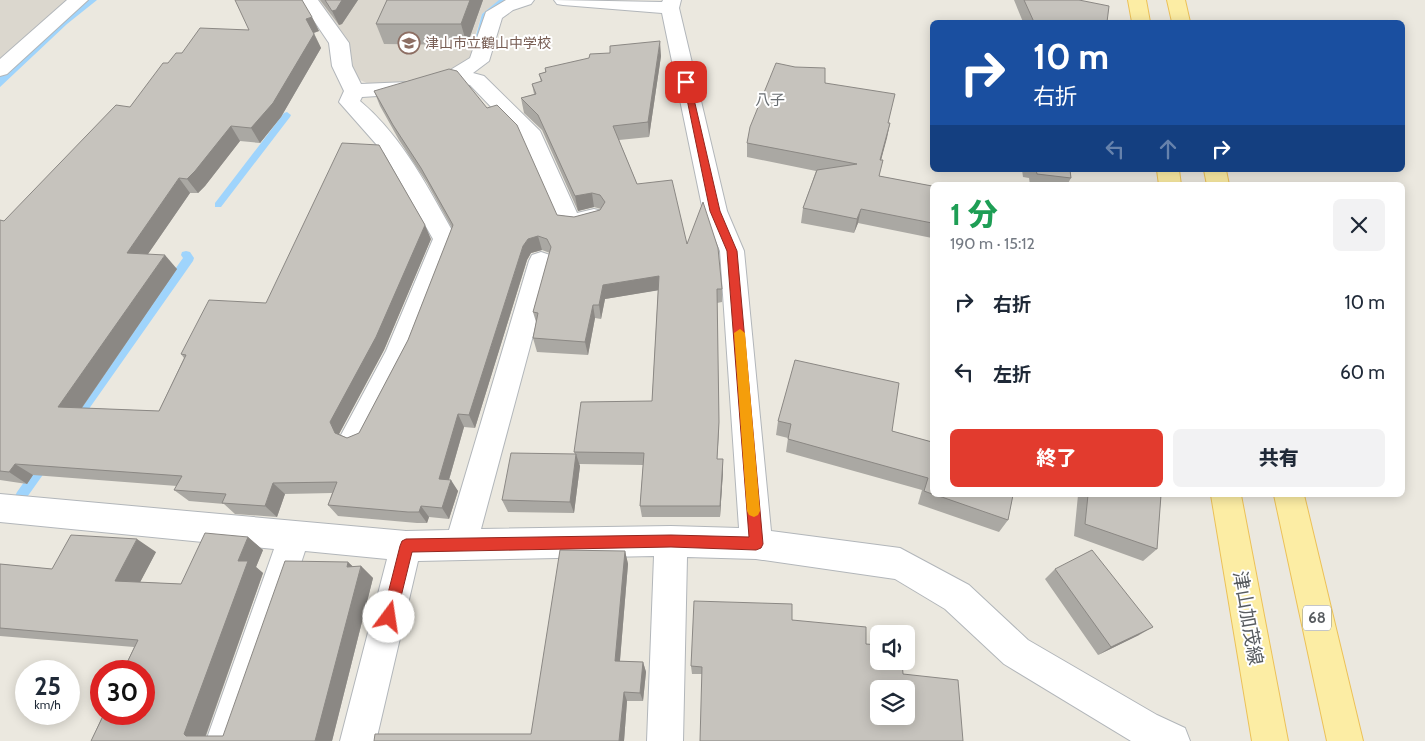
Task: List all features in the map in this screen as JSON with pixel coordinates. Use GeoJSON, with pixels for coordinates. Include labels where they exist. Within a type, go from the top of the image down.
{"type":"FeatureCollection","features":[{"type":"Feature","properties":{"kind":"main road"},"geometry":{"type":"LineString","coordinates":[[1138,0],[1142,20]]}},
{"type":"Feature","properties":{"kind":"main road"},"geometry":{"type":"LineString","coordinates":[[1176,0],[1181,20]]}},
{"type":"Feature","properties":{"kind":"main road","name":"津山加茂線"},"geometry":{"type":"LineString","coordinates":[[1226,497],[1270,741]]}},
{"type":"Feature","properties":{"kind":"main road","name":"68"},"geometry":{"type":"LineString","coordinates":[[1289,497],[1345,741]]}},
{"type":"Feature","properties":{"kind":"street"},"geometry":{"type":"LineString","coordinates":[[0,70],[59,15],[79,0]]}},
{"type":"Feature","properties":{"kind":"street"},"geometry":{"type":"LineString","coordinates":[[309,0],[339,43],[342,66],[354,91]]}},
{"type":"Feature","properties":{"kind":"street"},"geometry":{"type":"LineString","coordinates":[[354,91],[408,88],[454,76],[478,61],[493,16],[506,6],[525,0]]}},
{"type":"Feature","properties":{"kind":"street"},"geometry":{"type":"LineString","coordinates":[[563,0],[671,4],[715,211],[732,251],[756,544]]}},
{"type":"Feature","properties":{"kind":"street"},"geometry":{"type":"LineString","coordinates":[[454,76],[477,80],[532,136],[570,223],[594,218]]}},
{"type":"Feature","properties":{"kind":"street"},"geometry":{"type":"LineString","coordinates":[[354,91],[349,102],[366,116],[392,148],[445,240],[399,352],[356,435]]}},
{"type":"Feature","properties":{"kind":"street"},"geometry":{"type":"LineString","coordinates":[[461,545],[541,261]]}},
{"type":"Feature","properties":{"kind":"street"},"geometry":{"type":"LineString","coordinates":[[0,508],[406,546],[671,541],[756,544],[900,564],[957,597],[1016,652],[1144,728],[1172,741]]}},
{"type":"Feature","properties":{"kind":"street"},"geometry":{"type":"LineString","coordinates":[[224,741],[294,535]]}},
{"type":"Feature","properties":{"kind":"street"},"geometry":{"type":"LineString","coordinates":[[665,741],[671,541]]}},
{"type":"Feature","properties":{"kind":"street"},"geometry":{"type":"LineString","coordinates":[[358,741],[406,546]]}},
{"type":"Feature","properties":{"kind":"shaded area"},"geometry":{"type":"Polygon","coordinates":[[[0,0],[71,0],[0,60],[0,0]]]}},
{"type":"Feature","properties":{"kind":"shaded area","name":"津山市立鶴山中学校"},"geometry":{"type":"Polygon","coordinates":[[[319,0],[500,0],[482,14],[473,42],[473,52],[468,60],[452,71],[390,84],[371,85],[358,79],[351,70],[346,44],[319,0]]]}},
{"type":"Feature","properties":{"kind":"water"},"geometry":{"type":"Polygon","coordinates":[[[84,0],[97,0],[67,24],[0,87],[0,75],[84,0]]]}},
{"type":"Feature","properties":{"kind":"building"},"geometry":{"type":"Polygon","coordinates":[[[235,0],[302,0],[312,17],[306,19],[314,34],[273,103],[251,128],[231,126],[187,179],[179,178],[127,253],[165,255],[58,407],[159,411],[186,355],[181,354],[209,300],[266,303],[342,143],[379,145],[425,225],[376,337],[330,422],[335,433],[347,438],[359,433],[408,340],[453,225],[374,91],[449,69],[457,71],[487,108],[497,105],[517,125],[557,215],[574,217],[600,210],[605,202],[600,195],[592,193],[575,196],[538,115],[521,98],[536,94],[532,84],[542,81],[539,74],[546,72],[545,68],[589,58],[590,54],[610,53],[610,46],[660,41],[648,122],[613,126],[637,184],[672,180],[687,244],[703,202],[718,248],[722,289],[717,289],[719,422],[717,459],[723,459],[720,506],[640,506],[644,453],[574,452],[581,402],[652,401],[659,276],[603,285],[599,305],[593,305],[585,342],[533,338],[538,313],[533,312],[551,247],[547,239],[538,236],[528,239],[523,246],[469,415],[458,414],[439,479],[451,480],[442,508],[421,506],[419,512],[408,512],[328,505],[337,482],[273,483],[265,506],[222,503],[226,494],[174,490],[182,476],[15,464],[9,472],[0,471],[0,220],[4,221],[116,105],[130,107],[163,63],[168,63],[176,53],[182,53],[200,28],[249,30],[235,0]]]}},
{"type":"Feature","properties":{"kind":"building"},"geometry":{"type":"Polygon","coordinates":[[[325,0],[342,0],[336,10],[332,11],[325,0]]]}},
{"type":"Feature","properties":{"kind":"building"},"geometry":{"type":"Polygon","coordinates":[[[387,0],[470,0],[461,24],[376,24],[387,0]]]}},
{"type":"Feature","properties":{"kind":"building"},"geometry":{"type":"Polygon","coordinates":[[[1024,0],[1079,0],[1109,6],[1107,20],[1033,20],[1024,0]]]}},
{"type":"Feature","properties":{"kind":"building"},"geometry":{"type":"Polygon","coordinates":[[[776,63],[795,67],[825,68],[825,83],[895,94],[888,123],[890,123],[880,160],[883,160],[879,176],[930,186],[930,223],[861,209],[857,219],[803,208],[817,170],[857,164],[747,143],[750,127],[776,63]]]}},
{"type":"Feature","properties":{"kind":"building"},"geometry":{"type":"Polygon","coordinates":[[[1036,172],[1070,172],[1071,178],[1037,174],[1036,172]]]}},
{"type":"Feature","properties":{"kind":"building"},"geometry":{"type":"Polygon","coordinates":[[[795,360],[899,383],[892,431],[930,441],[930,493],[924,491],[928,478],[788,439],[791,424],[778,421],[795,360]]]}},
{"type":"Feature","properties":{"kind":"building"},"geometry":{"type":"Polygon","coordinates":[[[511,453],[576,454],[570,502],[502,500],[511,453]]]}},
{"type":"Feature","properties":{"kind":"building"},"geometry":{"type":"Polygon","coordinates":[[[942,497],[1013,497],[1008,520],[942,497]]]}},
{"type":"Feature","properties":{"kind":"building"},"geometry":{"type":"Polygon","coordinates":[[[1088,497],[1161,497],[1157,549],[1085,524],[1088,497]]]}},
{"type":"Feature","properties":{"kind":"building"},"geometry":{"type":"Polygon","coordinates":[[[205,533],[248,537],[238,561],[248,561],[184,734],[186,736],[223,736],[285,561],[348,562],[347,567],[361,566],[315,741],[91,741],[99,725],[155,725],[155,660],[128,660],[138,640],[0,628],[0,564],[52,569],[71,535],[137,539],[115,581],[181,584],[205,533]]]}},
{"type":"Feature","properties":{"kind":"building"},"geometry":{"type":"Polygon","coordinates":[[[560,550],[625,551],[615,661],[643,662],[640,693],[624,692],[619,741],[374,741],[375,734],[531,734],[560,550]]]}},
{"type":"Feature","properties":{"kind":"building"},"geometry":{"type":"Polygon","coordinates":[[[1092,550],[1153,627],[1111,647],[1055,569],[1092,550]]]}},
{"type":"Feature","properties":{"kind":"building"},"geometry":{"type":"Polygon","coordinates":[[[694,601],[792,604],[792,620],[866,627],[866,644],[870,644],[870,670],[903,670],[903,674],[958,680],[963,741],[700,741],[702,667],[691,666],[694,601]]]}},
{"type":"Feature","properties":{"kind":"waterway"},"geometry":{"type":"LineString","coordinates":[[478,43],[486,14],[504,0]]}},
{"type":"Feature","properties":{"kind":"waterway"},"geometry":{"type":"LineString","coordinates":[[218,205],[287,115]]}},
{"type":"Feature","properties":{"kind":"waterway"},"geometry":{"type":"LineString","coordinates":[[75,419],[189,258],[186,255]]}},
{"type":"Feature","properties":{"kind":"waterway"},"geometry":{"type":"LineString","coordinates":[[21,496],[43,465]]}},
{"type":"Feature","properties":{"kind":"slow traffic"},"geometry":{"type":"LineString","coordinates":[[740,333],[754,511]]}},
{"type":"Feature","properties":{"kind":"place","name":"津山市立鶴山中学校"},"geometry":{"type":"Point","coordinates":[409,43]}},
{"type":"Feature","properties":{"kind":"district","name":"八子"},"geometry":{"type":"Point","coordinates":[770,100]}},
{"type":"Feature","properties":{"kind":"route"},"geometry":{"type":"LineString","coordinates":[[389,617],[406,546],[671,541],[756,544],[743,366],[732,251],[715,211],[686,82]]}}]}
